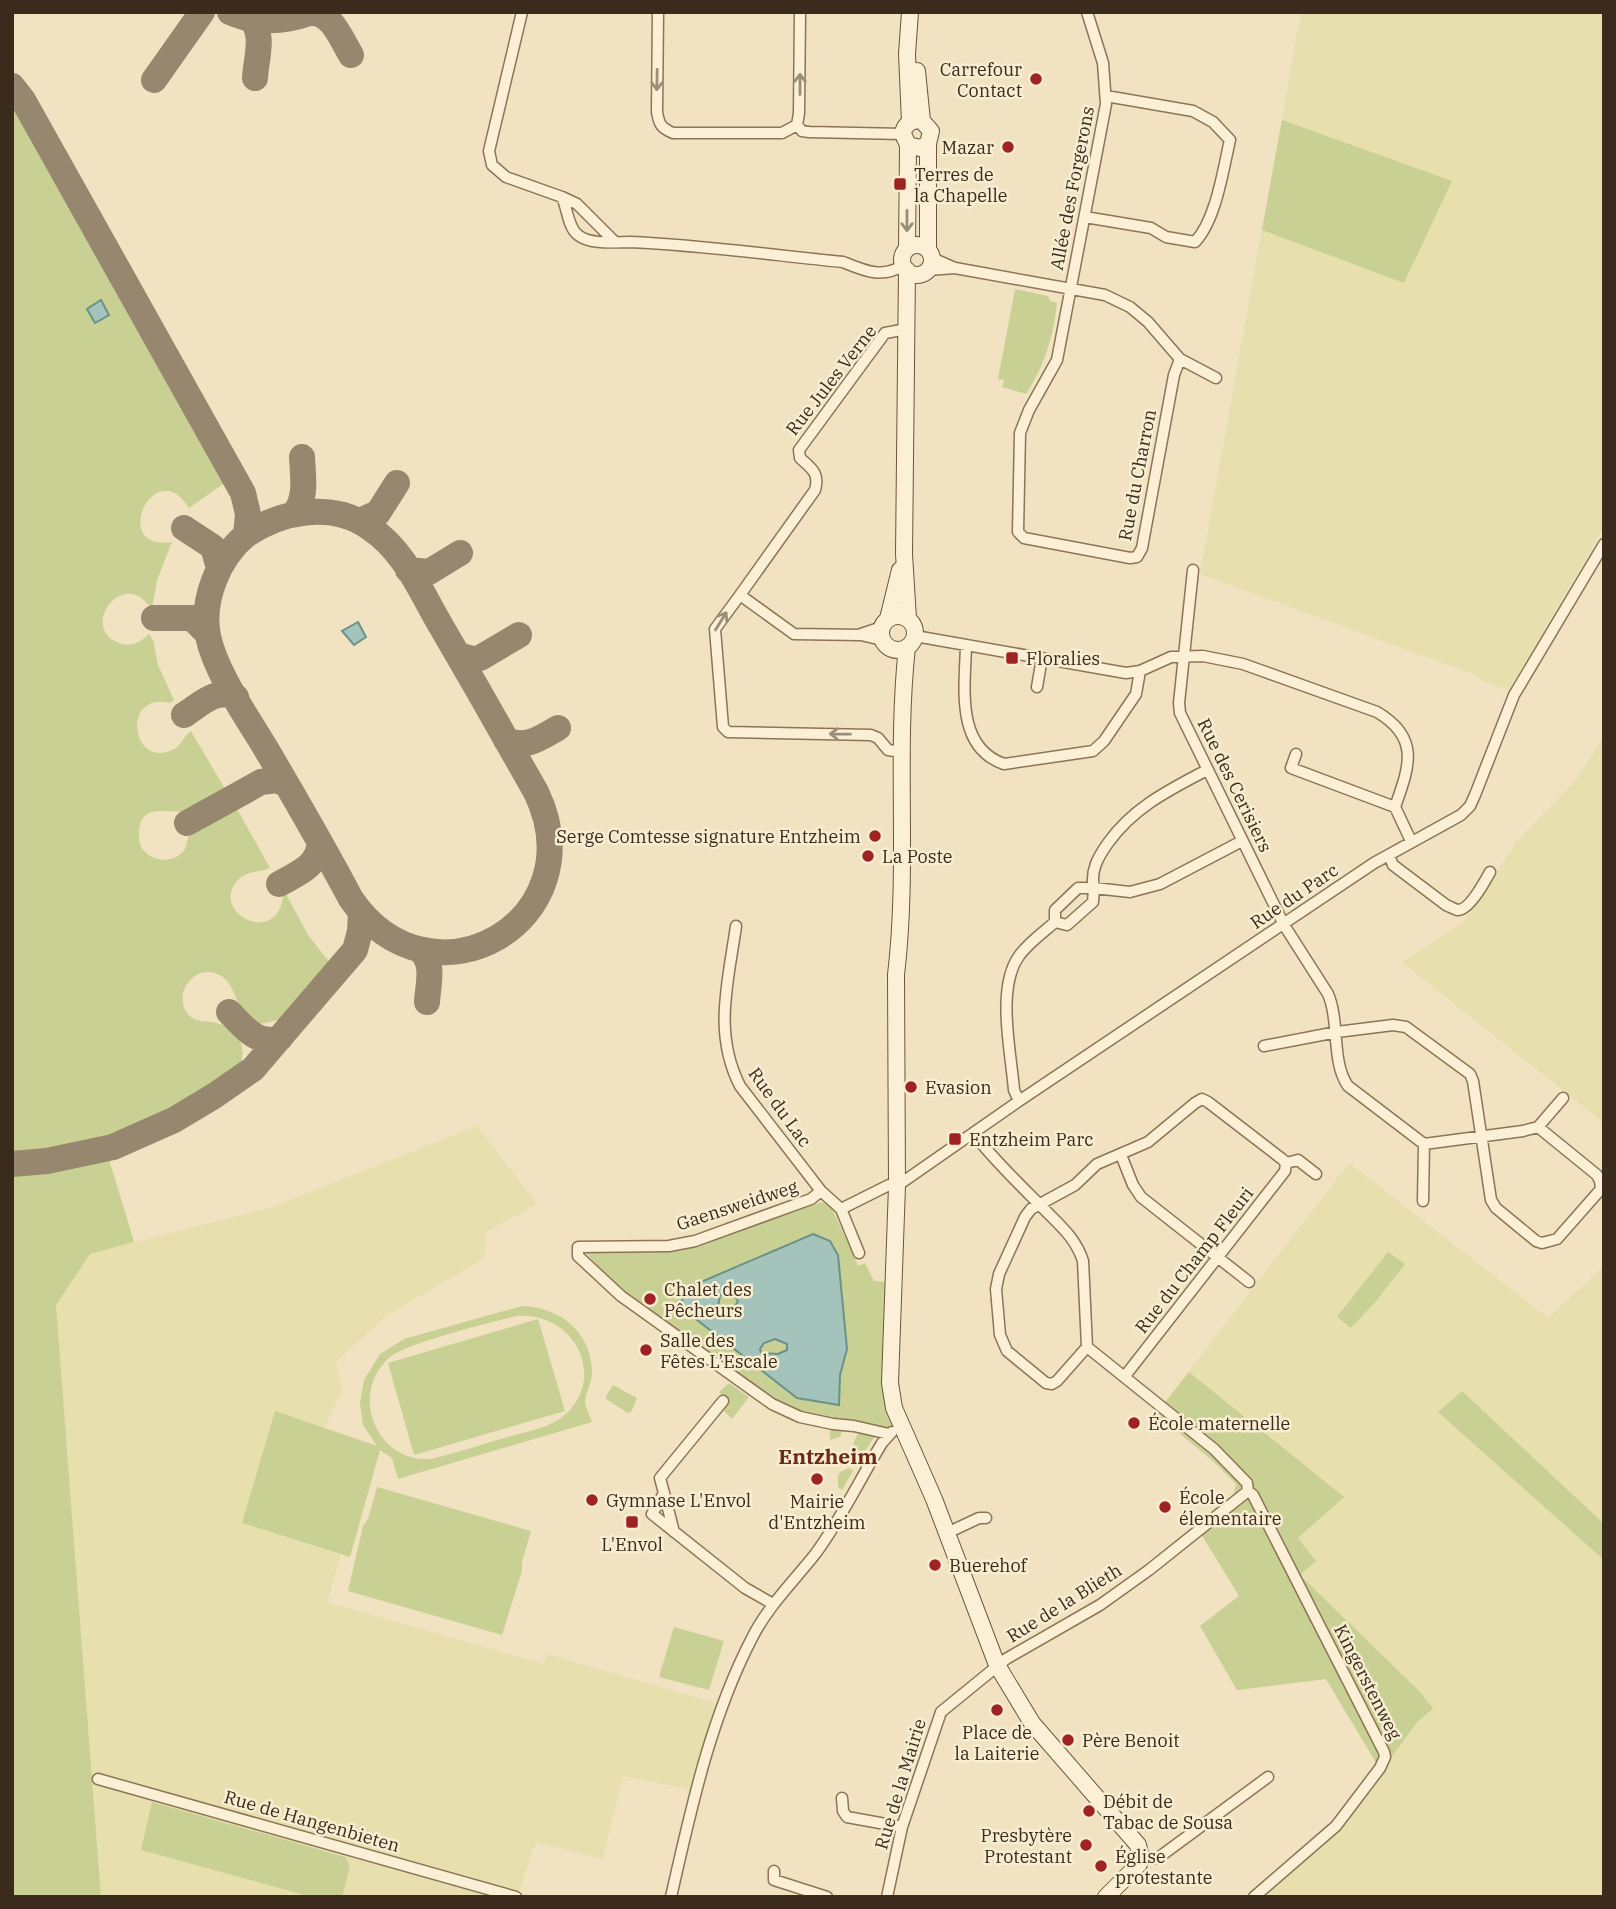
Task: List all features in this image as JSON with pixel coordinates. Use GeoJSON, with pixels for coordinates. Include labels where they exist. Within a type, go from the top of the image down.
{"type":"FeatureCollection","features":[{"type":"Feature","properties":{"kind":"main road"},"geometry":{"type":"LineString","coordinates":[[910,12],[911,130],[907,249],[915,245],[920,264]]}},
{"type":"Feature","properties":{"kind":"main road"},"geometry":{"type":"LineString","coordinates":[[894,636],[898,616],[908,619],[904,554],[907,329],[920,264],[931,131],[911,130]]}},
{"type":"Feature","properties":{"kind":"main road"},"geometry":{"type":"LineString","coordinates":[[911,130],[920,148],[928,144]]}},
{"type":"Feature","properties":{"kind":"main road"},"geometry":{"type":"LineString","coordinates":[[904,554],[894,636],[901,698],[902,752],[896,988],[897,1186],[890,1349],[894,1430],[947,1533],[997,1665],[1032,1723],[1103,1810],[1138,1845],[1141,1858],[1135,1869],[1106,1897]]}},
{"type":"Feature","properties":{"kind":"street"},"geometry":{"type":"LineString","coordinates":[[522,12],[489,151],[492,165],[506,177],[577,204],[615,242]]}},
{"type":"Feature","properties":{"kind":"street"},"geometry":{"type":"LineString","coordinates":[[658,12],[657,112],[659,123],[664,129],[673,133],[782,132],[797,125]]}},
{"type":"Feature","properties":{"kind":"street"},"geometry":{"type":"LineString","coordinates":[[797,125],[800,94],[800,12]]}},
{"type":"Feature","properties":{"kind":"street","name":"Allée des Forgerons"},"geometry":{"type":"LineString","coordinates":[[1071,289],[1106,96],[1102,63],[1087,12]]}},
{"type":"Feature","properties":{"kind":"street"},"geometry":{"type":"LineString","coordinates":[[1084,217],[1151,228],[1166,237],[1195,242],[1202,234],[1219,189],[1230,140],[1213,122],[1194,111],[1106,96]]}},
{"type":"Feature","properties":{"kind":"street"},"geometry":{"type":"LineString","coordinates":[[797,125],[803,131],[809,132],[911,130]]}},
{"type":"Feature","properties":{"kind":"street"},"geometry":{"type":"LineString","coordinates":[[562,197],[568,208],[572,230],[587,239],[659,243],[843,262],[864,271],[883,274],[920,264],[1105,295],[1130,307],[1148,322],[1180,359],[1216,378]]}},
{"type":"Feature","properties":{"kind":"street","name":"Rue du Charron"},"geometry":{"type":"LineString","coordinates":[[1071,289],[1056,360],[1029,410],[1020,433],[1017,532],[1024,538],[1130,558],[1137,556],[1142,548],[1174,375],[1180,359]]}},
{"type":"Feature","properties":{"kind":"street","name":"Rue Jules Verne"},"geometry":{"type":"LineString","coordinates":[[740,595],[816,490],[816,473],[800,458],[799,450],[885,332],[907,329]]}},
{"type":"Feature","properties":{"kind":"street","name":"Rue du Parc"},"geometry":{"type":"LineString","coordinates":[[897,1186],[1019,1101],[1389,855],[1461,815],[1470,806],[1514,695],[1604,544]]}},
{"type":"Feature","properties":{"kind":"street","name":"Rue des Cerisiers"},"geometry":{"type":"LineString","coordinates":[[1193,570],[1183,655],[1179,703],[1181,713],[1284,925],[1333,1005],[1340,1075],[1348,1086],[1424,1144]]}},
{"type":"Feature","properties":{"kind":"street"},"geometry":{"type":"LineString","coordinates":[[902,752],[888,750],[878,738],[871,735],[728,732],[723,727],[715,629],[740,595],[794,634],[894,636],[966,645],[1126,673],[1140,671],[1171,657],[1183,655],[1243,664],[1377,712],[1391,721],[1400,731],[1409,749],[1408,770],[1395,807]]}},
{"type":"Feature","properties":{"kind":"street"},"geometry":{"type":"LineString","coordinates":[[966,645],[967,720],[983,754],[1004,764],[1093,751],[1104,741],[1136,694],[1140,671]]}},
{"type":"Feature","properties":{"kind":"street"},"geometry":{"type":"LineString","coordinates":[[1037,687],[1042,658]]}},
{"type":"Feature","properties":{"kind":"street"},"geometry":{"type":"LineString","coordinates":[[1296,754],[1291,768],[1395,807],[1412,841]]}},
{"type":"Feature","properties":{"kind":"street"},"geometry":{"type":"LineString","coordinates":[[1055,922],[1067,925],[1093,902],[1091,874],[1103,849],[1119,827],[1155,798],[1207,770]]}},
{"type":"Feature","properties":{"kind":"street"},"geometry":{"type":"LineString","coordinates":[[1019,1101],[1014,1090],[1006,994],[1012,971],[1020,955],[1055,922],[1055,910],[1078,888],[1130,892],[1160,884],[1242,841]]}},
{"type":"Feature","properties":{"kind":"street"},"geometry":{"type":"LineString","coordinates":[[1389,855],[1394,865],[1456,910],[1464,908],[1470,902],[1490,872]]}},
{"type":"Feature","properties":{"kind":"street","name":"Rue du Lac"},"geometry":{"type":"LineString","coordinates":[[736,926],[723,1034],[731,1068],[740,1086],[821,1191],[841,1209],[859,1253]]}},
{"type":"Feature","properties":{"kind":"street"},"geometry":{"type":"LineString","coordinates":[[1264,1046],[1337,1032],[1393,1026],[1406,1027],[1418,1033],[1470,1074],[1474,1081],[1489,1195],[1496,1208],[1536,1241],[1548,1242],[1557,1239],[1598,1194],[1600,1181],[1597,1175],[1538,1127]]}},
{"type":"Feature","properties":{"kind":"street"},"geometry":{"type":"LineString","coordinates":[[1423,1201],[1424,1144],[1538,1127],[1563,1098]]}},
{"type":"Feature","properties":{"kind":"street"},"geometry":{"type":"LineString","coordinates":[[973,1133],[1039,1205],[1071,1236],[1083,1261],[1087,1347],[1052,1384],[1046,1383],[1002,1345],[996,1289],[999,1274],[1031,1209],[1039,1205],[1075,1185],[1097,1164],[1148,1142],[1202,1099],[1286,1163],[1298,1160],[1316,1174]]}},
{"type":"Feature","properties":{"kind":"street"},"geometry":{"type":"LineString","coordinates":[[1121,1155],[1141,1197],[1249,1282]]}},
{"type":"Feature","properties":{"kind":"street","name":"Rue du Champ Fleuri"},"geometry":{"type":"LineString","coordinates":[[1125,1376],[1285,1171],[1286,1163]]}},
{"type":"Feature","properties":{"kind":"street"},"geometry":{"type":"LineString","coordinates":[[841,1209],[889,1185],[897,1186]]}},
{"type":"Feature","properties":{"kind":"street","name":"Gaensweidweg"},"geometry":{"type":"LineString","coordinates":[[821,1191],[811,1199],[695,1241],[669,1246],[578,1247],[578,1256],[621,1296],[772,1404],[800,1417],[833,1424],[894,1430]]}},
{"type":"Feature","properties":{"kind":"street"},"geometry":{"type":"LineString","coordinates":[[1087,1347],[1214,1449],[1241,1474],[1247,1483],[1248,1491]]}},
{"type":"Feature","properties":{"kind":"street"},"geometry":{"type":"LineString","coordinates":[[674,1532],[660,1478],[723,1401]]}},
{"type":"Feature","properties":{"kind":"street"},"geometry":{"type":"LineString","coordinates":[[671,1897],[694,1795],[716,1719],[750,1641],[773,1605],[818,1550],[894,1430]]}},
{"type":"Feature","properties":{"kind":"street","name":"Rue de la Blieth"},"geometry":{"type":"LineString","coordinates":[[997,1665],[1100,1605],[1149,1570],[1248,1491]]}},
{"type":"Feature","properties":{"kind":"street","name":"Kingerstenweg"},"geometry":{"type":"LineString","coordinates":[[1248,1491],[1253,1495],[1385,1757],[1368,1786],[1336,1826],[1254,1897]]}},
{"type":"Feature","properties":{"kind":"street"},"geometry":{"type":"LineString","coordinates":[[664,1493],[652,1514],[745,1588],[773,1605]]}},
{"type":"Feature","properties":{"kind":"street"},"geometry":{"type":"LineString","coordinates":[[947,1533],[979,1518],[986,1518]]}},
{"type":"Feature","properties":{"kind":"street","name":"Rue de la Mairie"},"geometry":{"type":"LineString","coordinates":[[887,1897],[902,1827],[941,1712],[997,1665]]}},
{"type":"Feature","properties":{"kind":"street"},"geometry":{"type":"LineString","coordinates":[[1141,1858],[1158,1858],[1268,1777]]}},
{"type":"Feature","properties":{"kind":"street","name":"Rue de Hangenbieten"},"geometry":{"type":"LineString","coordinates":[[98,1779],[516,1897]]}},
{"type":"Feature","properties":{"kind":"street"},"geometry":{"type":"LineString","coordinates":[[842,1798],[843,1811],[847,1817],[902,1827]]}},
{"type":"Feature","properties":{"kind":"street"},"geometry":{"type":"LineString","coordinates":[[774,1871],[774,1881],[827,1897]]}},
{"type":"Feature","properties":{"kind":"shaded area"},"geometry":{"type":"Polygon","coordinates":[[[1301,12],[1604,12],[1604,527],[1509,690],[1484,682],[1473,674],[1200,574],[1301,12]]]}},
{"type":"Feature","properties":{"kind":"shaded area"},"geometry":{"type":"Polygon","coordinates":[[[1604,735],[1604,1123],[1402,962],[1462,924],[1517,841],[1577,779],[1604,735]]]}},
{"type":"Feature","properties":{"kind":"shaded area"},"geometry":{"type":"Polygon","coordinates":[[[477,1126],[537,1204],[486,1232],[485,1258],[387,1315],[336,1362],[342,1390],[324,1428],[275,1412],[242,1523],[341,1555],[327,1602],[544,1664],[547,1654],[712,1702],[717,1708],[692,1790],[623,1776],[603,1859],[536,1842],[517,1897],[101,1897],[56,1305],[90,1254],[272,1207],[477,1126]]]}},
{"type":"Feature","properties":{"kind":"shaded area"},"geometry":{"type":"Polygon","coordinates":[[[1349,1163],[1548,1318],[1604,1266],[1604,1897],[1261,1897],[1320,1849],[1346,1823],[1381,1771],[1326,1679],[1237,1690],[1200,1626],[1239,1596],[1195,1524],[1234,1494],[1236,1484],[1213,1461],[1156,1414],[1349,1163]]]}},
{"type":"Feature","properties":{"kind":"green space"},"geometry":{"type":"Polygon","coordinates":[[[12,105],[226,482],[189,508],[176,494],[163,491],[152,497],[144,507],[140,520],[143,533],[153,541],[172,542],[157,580],[152,610],[141,598],[129,594],[118,596],[104,614],[103,625],[107,635],[119,643],[135,643],[149,634],[153,640],[158,665],[174,700],[170,703],[154,702],[144,708],[138,718],[140,740],[148,749],[158,753],[175,748],[191,731],[225,789],[187,811],[149,813],[140,824],[140,843],[154,858],[161,860],[176,857],[184,851],[193,830],[236,807],[270,868],[246,874],[239,879],[231,891],[232,903],[237,912],[258,922],[269,920],[278,912],[286,894],[308,935],[331,964],[290,1014],[283,1019],[260,1024],[245,1015],[231,987],[221,976],[212,972],[196,975],[185,988],[183,996],[187,1013],[197,1020],[223,1025],[234,1032],[241,1043],[241,1063],[185,1102],[110,1136],[39,1153],[12,1155],[12,105]]]}},
{"type":"Feature","properties":{"kind":"green space"},"geometry":{"type":"Polygon","coordinates":[[[1282,120],[1452,181],[1404,283],[1262,230],[1282,120]]]}},
{"type":"Feature","properties":{"kind":"green space"},"geometry":{"type":"Polygon","coordinates":[[[1015,289],[1048,296],[1050,301],[1057,303],[1047,350],[1026,394],[1002,387],[1004,380],[998,379],[1015,289]]]}},
{"type":"Feature","properties":{"kind":"green space"},"geometry":{"type":"Polygon","coordinates":[[[109,1159],[134,1242],[90,1254],[56,1305],[101,1897],[12,1897],[12,1175],[37,1174],[109,1159]]]}},
{"type":"Feature","properties":{"kind":"green space"},"geometry":{"type":"Polygon","coordinates":[[[822,1202],[832,1208],[858,1266],[865,1263],[874,1281],[889,1282],[894,1425],[883,1435],[875,1436],[857,1464],[852,1452],[859,1431],[843,1429],[840,1437],[830,1440],[830,1426],[786,1409],[624,1293],[584,1251],[691,1248],[775,1215],[822,1202]],[[799,1239],[694,1285],[797,1398],[839,1405],[840,1375],[847,1349],[799,1239]]]}},
{"type":"Feature","properties":{"kind":"green space"},"geometry":{"type":"Polygon","coordinates":[[[1388,1252],[1405,1264],[1351,1328],[1337,1317],[1388,1252]]]}},
{"type":"Feature","properties":{"kind":"green space"},"geometry":{"type":"Polygon","coordinates":[[[728,1293],[735,1296],[738,1303],[735,1310],[728,1313],[721,1310],[718,1303],[721,1296],[728,1293]]]}},
{"type":"Feature","properties":{"kind":"green space"},"geometry":{"type":"Polygon","coordinates":[[[522,1306],[536,1307],[560,1316],[579,1333],[590,1355],[592,1374],[585,1401],[592,1422],[398,1479],[392,1458],[380,1450],[350,1557],[242,1523],[275,1411],[377,1446],[363,1425],[360,1403],[364,1380],[380,1354],[404,1339],[522,1306]],[[517,1316],[489,1323],[431,1339],[390,1357],[377,1372],[371,1389],[370,1406],[374,1423],[383,1438],[395,1450],[412,1457],[431,1459],[540,1428],[558,1420],[573,1406],[582,1389],[584,1371],[580,1354],[571,1338],[557,1326],[539,1318],[517,1316]]]}},
{"type":"Feature","properties":{"kind":"green space"},"geometry":{"type":"Polygon","coordinates":[[[538,1319],[565,1411],[414,1455],[388,1363],[538,1319]]]}},
{"type":"Feature","properties":{"kind":"green space"},"geometry":{"type":"Polygon","coordinates":[[[775,1339],[789,1345],[787,1349],[777,1355],[761,1353],[760,1349],[764,1343],[775,1339]]]}},
{"type":"Feature","properties":{"kind":"green space"},"geometry":{"type":"Polygon","coordinates":[[[1189,1372],[1344,1497],[1298,1538],[1316,1561],[1300,1575],[1421,1693],[1433,1709],[1418,1721],[1381,1771],[1326,1679],[1237,1690],[1200,1626],[1239,1596],[1195,1524],[1234,1494],[1236,1484],[1213,1461],[1156,1414],[1189,1372]]]}},
{"type":"Feature","properties":{"kind":"green space"},"geometry":{"type":"Polygon","coordinates":[[[729,1383],[749,1397],[732,1419],[721,1408],[727,1401],[719,1392],[729,1383]]]}},
{"type":"Feature","properties":{"kind":"green space"},"geometry":{"type":"Polygon","coordinates":[[[613,1385],[637,1398],[631,1412],[628,1413],[606,1399],[613,1385]]]}},
{"type":"Feature","properties":{"kind":"green space"},"geometry":{"type":"Polygon","coordinates":[[[1462,1391],[1604,1524],[1604,1560],[1438,1412],[1462,1391]]]}},
{"type":"Feature","properties":{"kind":"green space"},"geometry":{"type":"Polygon","coordinates":[[[849,1468],[853,1471],[842,1490],[838,1487],[838,1476],[849,1468]]]}},
{"type":"Feature","properties":{"kind":"green space"},"geometry":{"type":"Polygon","coordinates":[[[377,1487],[531,1531],[502,1635],[348,1591],[363,1526],[368,1519],[377,1487]]]}},
{"type":"Feature","properties":{"kind":"green space"},"geometry":{"type":"Polygon","coordinates":[[[674,1627],[724,1641],[709,1690],[659,1677],[674,1627]]]}},
{"type":"Feature","properties":{"kind":"green space"},"geometry":{"type":"Polygon","coordinates":[[[152,1802],[345,1857],[350,1866],[342,1897],[312,1897],[141,1850],[152,1802]]]}},
{"type":"Feature","properties":{"kind":"water"},"geometry":{"type":"Polygon","coordinates":[[[101,300],[109,315],[95,323],[87,309],[101,300]]]}},
{"type":"Feature","properties":{"kind":"water"},"geometry":{"type":"Polygon","coordinates":[[[358,622],[366,637],[354,645],[342,631],[358,622]]]}},
{"type":"Feature","properties":{"kind":"water"},"geometry":{"type":"Polygon","coordinates":[[[813,1234],[830,1241],[838,1255],[847,1349],[840,1375],[839,1405],[797,1398],[678,1305],[694,1285],[813,1234]],[[727,1292],[720,1296],[718,1306],[731,1313],[738,1301],[733,1294],[727,1292]],[[775,1339],[764,1343],[760,1349],[761,1353],[778,1354],[787,1350],[787,1344],[775,1339]]]}},
{"type":"Feature","properties":{"kind":"taxiway"},"geometry":{"type":"LineString","coordinates":[[154,80],[202,12]]}},
{"type":"Feature","properties":{"kind":"taxiway"},"geometry":{"type":"LineString","coordinates":[[230,12],[261,20],[292,18],[312,12]]}},
{"type":"Feature","properties":{"kind":"taxiway"},"geometry":{"type":"LineString","coordinates":[[311,13],[325,17],[330,22],[351,55]]}},
{"type":"Feature","properties":{"kind":"taxiway"},"geometry":{"type":"LineString","coordinates":[[251,19],[259,39],[255,78]]}},
{"type":"Feature","properties":{"kind":"taxiway"},"geometry":{"type":"LineString","coordinates":[[12,86],[23,100],[243,493],[248,514],[246,535],[227,556],[214,581],[206,623],[212,651],[235,699],[351,899],[385,934],[423,950],[461,951],[497,938],[526,913],[545,879],[549,838],[536,792],[411,572],[382,537],[370,528],[340,514],[307,512],[291,515],[246,535]]}},
{"type":"Feature","properties":{"kind":"taxiway"},"geometry":{"type":"LineString","coordinates":[[294,514],[303,494],[302,457]]}},
{"type":"Feature","properties":{"kind":"taxiway"},"geometry":{"type":"LineString","coordinates":[[360,521],[378,513],[397,483]]}},
{"type":"Feature","properties":{"kind":"taxiway"},"geometry":{"type":"LineString","coordinates":[[184,528],[213,547],[219,568]]}},
{"type":"Feature","properties":{"kind":"taxiway"},"geometry":{"type":"LineString","coordinates":[[408,570],[429,572],[460,553]]}},
{"type":"Feature","properties":{"kind":"taxiway"},"geometry":{"type":"LineString","coordinates":[[154,618],[192,618],[207,633]]}},
{"type":"Feature","properties":{"kind":"taxiway"},"geometry":{"type":"LineString","coordinates":[[458,655],[480,658],[519,635]]}},
{"type":"Feature","properties":{"kind":"taxiway"},"geometry":{"type":"LineString","coordinates":[[184,715],[215,696],[222,694],[236,697]]}},
{"type":"Feature","properties":{"kind":"taxiway"},"geometry":{"type":"LineString","coordinates":[[506,740],[527,743],[558,728]]}},
{"type":"Feature","properties":{"kind":"taxiway"},"geometry":{"type":"LineString","coordinates":[[187,823],[261,782],[277,780],[286,784]]}},
{"type":"Feature","properties":{"kind":"taxiway"},"geometry":{"type":"LineString","coordinates":[[279,884],[311,863],[320,842]]}},
{"type":"Feature","properties":{"kind":"taxiway"},"geometry":{"type":"LineString","coordinates":[[12,1164],[47,1161],[113,1147],[174,1120],[253,1069],[355,950],[361,913]]}},
{"type":"Feature","properties":{"kind":"taxiway"},"geometry":{"type":"LineString","coordinates":[[420,950],[425,955],[429,968],[427,1002]]}},
{"type":"Feature","properties":{"kind":"taxiway"},"geometry":{"type":"LineString","coordinates":[[229,1012],[252,1034],[264,1039],[280,1038]]}},
{"type":"Feature","properties":{"kind":"place","name":"Carrefour Contact"},"geometry":{"type":"Point","coordinates":[1036,79]}},
{"type":"Feature","properties":{"kind":"place","name":"Mazar"},"geometry":{"type":"Point","coordinates":[1008,147]}},
{"type":"Feature","properties":{"kind":"place","name":"Terres de la Chapelle"},"geometry":{"type":"Point","coordinates":[900,184]}},
{"type":"Feature","properties":{"kind":"place","name":"Floralies"},"geometry":{"type":"Point","coordinates":[1012,658]}},
{"type":"Feature","properties":{"kind":"place","name":"Serge Comtesse signature Entzheim"},"geometry":{"type":"Point","coordinates":[875,836]}},
{"type":"Feature","properties":{"kind":"place","name":"La Poste"},"geometry":{"type":"Point","coordinates":[868,856]}},
{"type":"Feature","properties":{"kind":"place","name":"Evasion"},"geometry":{"type":"Point","coordinates":[911,1087]}},
{"type":"Feature","properties":{"kind":"place","name":"Entzheim Parc"},"geometry":{"type":"Point","coordinates":[955,1139]}},
{"type":"Feature","properties":{"kind":"place","name":"Chalet des Pêcheurs"},"geometry":{"type":"Point","coordinates":[650,1299]}},
{"type":"Feature","properties":{"kind":"place","name":"Salle des Fêtes L’Escale"},"geometry":{"type":"Point","coordinates":[646,1350]}},
{"type":"Feature","properties":{"kind":"place","name":"École maternelle"},"geometry":{"type":"Point","coordinates":[1134,1423]}},
{"type":"Feature","properties":{"kind":"place","name":"Mairie d'Entzheim"},"geometry":{"type":"Point","coordinates":[817,1479]}},
{"type":"Feature","properties":{"kind":"place","name":"Gymnase L'Envol"},"geometry":{"type":"Point","coordinates":[592,1500]}},
{"type":"Feature","properties":{"kind":"place","name":"École élementaire"},"geometry":{"type":"Point","coordinates":[1165,1507]}},
{"type":"Feature","properties":{"kind":"place","name":"L'Envol"},"geometry":{"type":"Point","coordinates":[632,1522]}},
{"type":"Feature","properties":{"kind":"place","name":"Buerehof"},"geometry":{"type":"Point","coordinates":[935,1565]}},
{"type":"Feature","properties":{"kind":"place","name":"Place de la Laiterie"},"geometry":{"type":"Point","coordinates":[997,1710]}},
{"type":"Feature","properties":{"kind":"place","name":"Père Benoit"},"geometry":{"type":"Point","coordinates":[1068,1740]}},
{"type":"Feature","properties":{"kind":"place","name":"Débit de Tabac de Sousa"},"geometry":{"type":"Point","coordinates":[1089,1811]}},
{"type":"Feature","properties":{"kind":"place","name":"Presbytère Protestant"},"geometry":{"type":"Point","coordinates":[1086,1845]}},
{"type":"Feature","properties":{"kind":"place","name":"Église protestante"},"geometry":{"type":"Point","coordinates":[1101,1866]}},
{"type":"Feature","properties":{"kind":"district","name":"Entzheim"},"geometry":{"type":"Point","coordinates":[828,1456]}}]}
